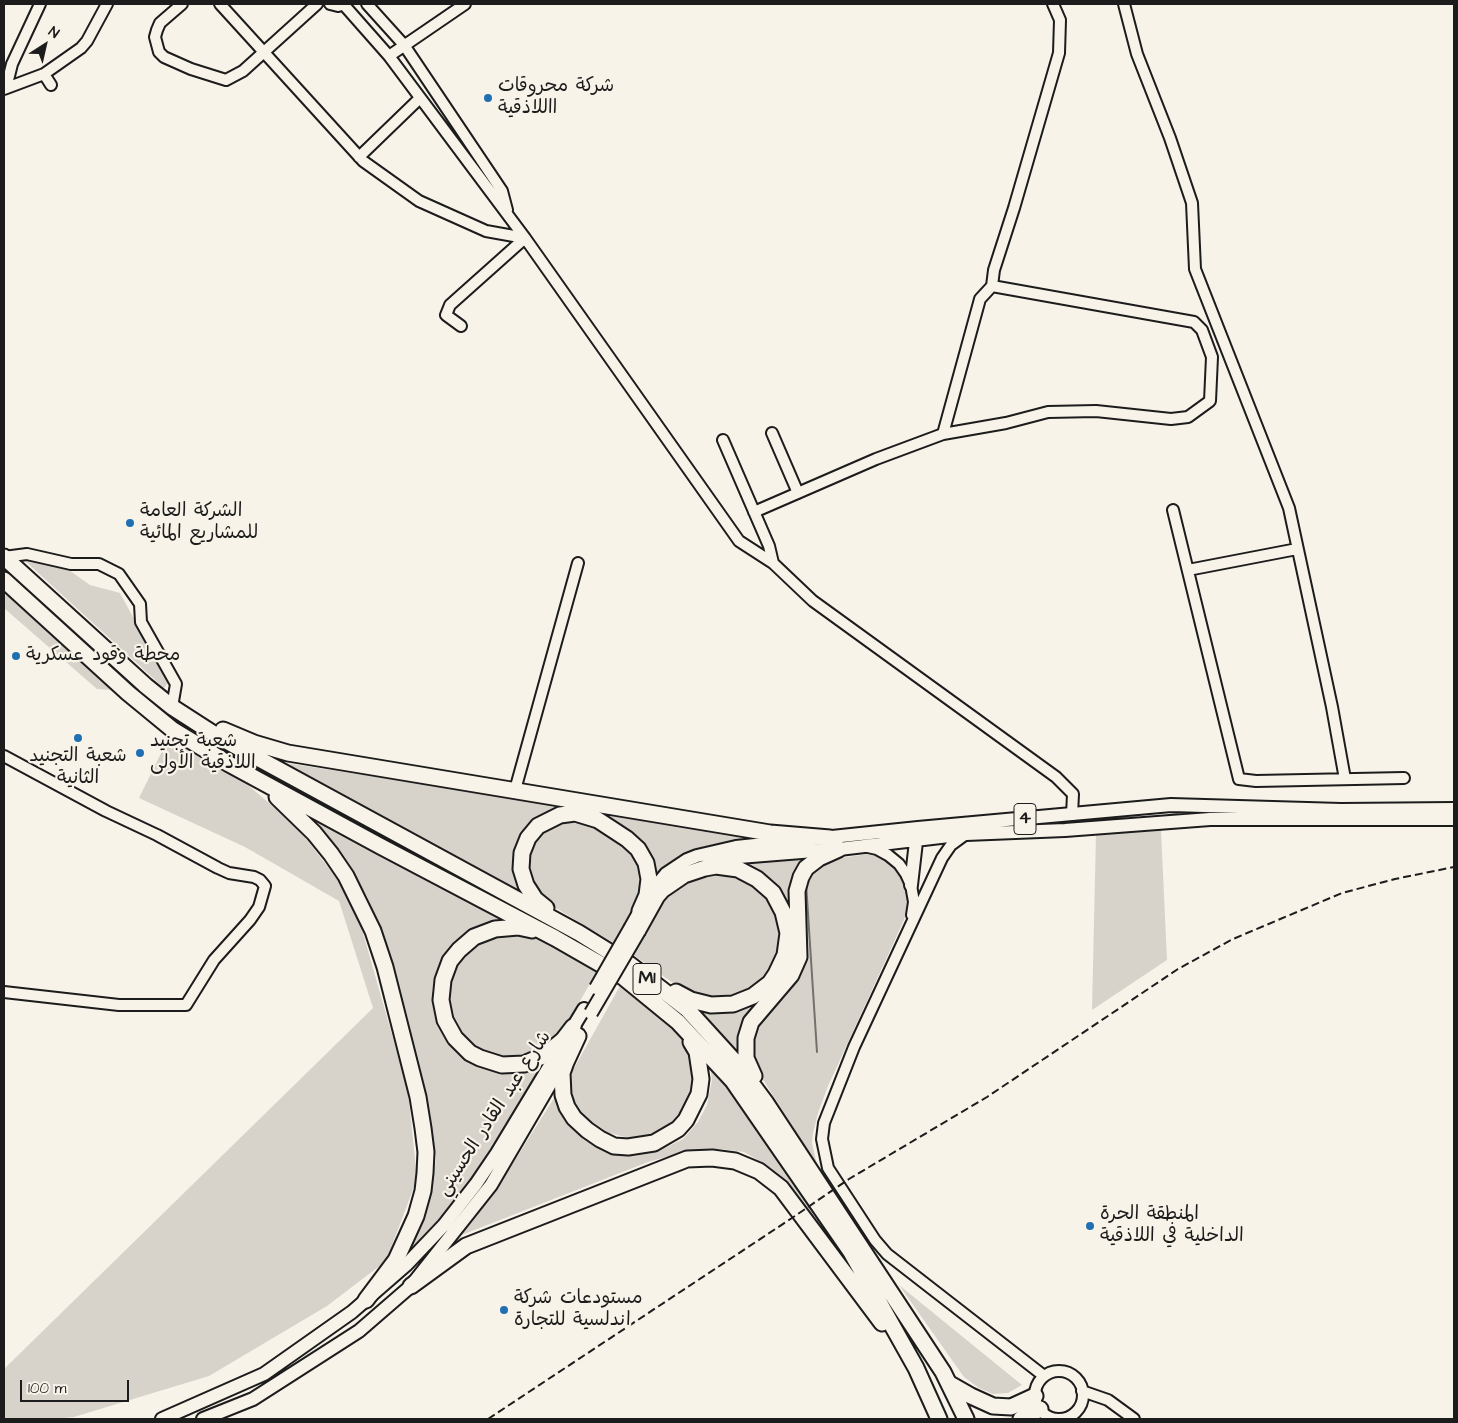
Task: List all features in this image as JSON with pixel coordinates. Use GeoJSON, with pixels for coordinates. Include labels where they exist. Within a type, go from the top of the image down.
{"type":"FeatureCollection","features":[{"type":"Feature","properties":{"kind":"highway","name":"M1"},"geometry":{"type":"LineString","coordinates":[[4,557],[146,686],[172,707],[225,741],[579,933],[629,964],[687,1009],[738,1064],[766,1102],[837,1208],[949,1384],[966,1419]]}},
{"type":"Feature","properties":{"kind":"highway","name":"M1"},"geometry":{"type":"LineString","coordinates":[[5,583],[174,730],[229,764],[556,938],[624,978],[678,1022],[733,1081],[757,1113],[851,1252],[916,1368],[938,1419]]}},
{"type":"Feature","properties":{"kind":"highway"},"geometry":{"type":"LineString","coordinates":[[172,707],[254,743],[288,753],[834,844]]}},
{"type":"Feature","properties":{"kind":"highway"},"geometry":{"type":"LineString","coordinates":[[229,764],[277,797],[303,821],[331,854],[346,876],[362,907],[373,931],[385,966],[424,1128],[425,1173],[423,1192],[407,1238],[396,1260],[366,1300]]}},
{"type":"Feature","properties":{"kind":"highway"},"geometry":{"type":"LineString","coordinates":[[579,933],[535,899],[523,878],[521,861],[524,845],[533,831],[552,817],[567,813],[591,817],[633,844],[642,856],[649,879],[647,894],[640,911]]}},
{"type":"Feature","properties":{"kind":"highway"},"geometry":{"type":"LineString","coordinates":[[766,1102],[746,1058],[746,1038],[752,1022],[791,975],[799,957],[797,891],[801,877],[806,868],[834,844]]}},
{"type":"Feature","properties":{"kind":"highway"},"geometry":{"type":"LineString","coordinates":[[629,964],[690,1000],[722,1005],[743,1001],[762,990],[782,965],[787,944],[786,922],[773,894],[757,879],[738,869],[716,866],[694,870],[665,888]]}},
{"type":"Feature","properties":{"kind":"highway"},"geometry":{"type":"LineString","coordinates":[[556,938],[518,927],[495,929],[474,937],[459,950],[446,970],[441,990],[442,1010],[449,1030],[462,1046],[480,1058],[502,1065],[524,1064],[545,1055],[576,1031]]}},
{"type":"Feature","properties":{"kind":"highway"},"geometry":{"type":"LineString","coordinates":[[576,1031],[562,1073],[563,1095],[568,1107],[580,1124],[600,1139],[614,1146],[641,1146],[654,1143],[678,1129],[686,1120],[699,1094],[701,1079],[697,1052],[678,1022]]}},
{"type":"Feature","properties":{"kind":"highway"},"geometry":{"type":"LineString","coordinates":[[411,1286],[466,1246],[687,1159],[720,1159],[735,1161],[759,1172],[781,1188],[877,1318],[903,1346]]}},
{"type":"Feature","properties":{"kind":"highway"},"geometry":{"type":"LineString","coordinates":[[949,1384],[993,1406],[1011,1408],[1037,1402]]}},
{"type":"Feature","properties":{"kind":"highway"},"geometry":{"type":"LineString","coordinates":[[1021,1419],[1037,1402]]}},
{"type":"Feature","properties":{"kind":"main road","name":"4"},"geometry":{"type":"LineString","coordinates":[[635,929],[665,888],[682,873],[711,862],[738,857],[1072,815],[1171,805],[1341,810],[1454,809]]}},
{"type":"Feature","properties":{"kind":"main road","name":"4"},"geometry":{"type":"LineString","coordinates":[[635,929],[640,911],[658,882],[666,874],[687,860],[710,852],[736,847],[834,844],[864,846],[917,835],[1065,830],[1210,819],[1454,819]]}},
{"type":"Feature","properties":{"kind":"main road"},"geometry":{"type":"LineString","coordinates":[[911,885],[917,835]]}},
{"type":"Feature","properties":{"kind":"main road","name":"شارع عبد القادر الحسيني"},"geometry":{"type":"LineString","coordinates":[[162,1419],[264,1374],[352,1312],[406,1265],[444,1225],[476,1184],[576,1031],[635,929]]}},
{"type":"Feature","properties":{"kind":"main road","name":"شارع عبد القادر الحسيني"},"geometry":{"type":"LineString","coordinates":[[203,1419],[253,1399],[351,1336],[411,1286],[491,1185],[576,1031]]}},
{"type":"Feature","properties":{"kind":"street"},"geometry":{"type":"LineString","coordinates":[[5,88],[12,64],[40,4]]}},
{"type":"Feature","properties":{"kind":"street"},"geometry":{"type":"LineString","coordinates":[[5,88],[44,74],[81,48],[87,42],[107,4]]}},
{"type":"Feature","properties":{"kind":"street"},"geometry":{"type":"LineString","coordinates":[[182,4],[160,23],[155,37],[159,52],[164,57],[191,69],[226,80],[244,71],[318,4]]}},
{"type":"Feature","properties":{"kind":"street"},"geometry":{"type":"LineString","coordinates":[[220,4],[363,161],[419,201],[486,231],[525,238]]}},
{"type":"Feature","properties":{"kind":"street"},"geometry":{"type":"LineString","coordinates":[[330,4],[338,6],[345,4],[389,56],[525,238],[739,541],[773,563],[813,601],[1056,777],[1073,794],[1072,815]]}},
{"type":"Feature","properties":{"kind":"street"},"geometry":{"type":"LineString","coordinates":[[367,4],[404,45],[502,191],[509,217]]}},
{"type":"Feature","properties":{"kind":"street"},"geometry":{"type":"LineString","coordinates":[[389,56],[465,4]]}},
{"type":"Feature","properties":{"kind":"street"},"geometry":{"type":"LineString","coordinates":[[942,434],[980,299],[992,286],[994,270],[1059,53],[1060,20],[1053,4]]}},
{"type":"Feature","properties":{"kind":"street"},"geometry":{"type":"LineString","coordinates":[[1124,4],[1137,54],[1170,138],[1192,203],[1195,269],[1289,508],[1332,707],[1344,778]]}},
{"type":"Feature","properties":{"kind":"street"},"geometry":{"type":"LineString","coordinates":[[44,74],[51,85]]}},
{"type":"Feature","properties":{"kind":"street"},"geometry":{"type":"LineString","coordinates":[[359,157],[420,98]]}},
{"type":"Feature","properties":{"kind":"street"},"geometry":{"type":"LineString","coordinates":[[461,326],[446,314],[450,305],[525,238]]}},
{"type":"Feature","properties":{"kind":"street"},"geometry":{"type":"LineString","coordinates":[[754,512],[942,434],[1006,423],[1048,412],[1096,411],[1171,419],[1188,417],[1210,401],[1212,357],[1202,330],[1194,322],[992,286]]}},
{"type":"Feature","properties":{"kind":"street"},"geometry":{"type":"LineString","coordinates":[[772,433],[798,493]]}},
{"type":"Feature","properties":{"kind":"street"},"geometry":{"type":"LineString","coordinates":[[723,440],[769,546],[773,563]]}},
{"type":"Feature","properties":{"kind":"street"},"geometry":{"type":"LineString","coordinates":[[1173,510],[1239,779],[1256,781],[1404,778]]}},
{"type":"Feature","properties":{"kind":"street"},"geometry":{"type":"LineString","coordinates":[[1188,570],[1298,549]]}},
{"type":"Feature","properties":{"kind":"street"},"geometry":{"type":"LineString","coordinates":[[4,557],[27,554],[71,564],[99,564],[119,574],[140,604],[141,622],[176,684],[172,707]]}},
{"type":"Feature","properties":{"kind":"street"},"geometry":{"type":"LineString","coordinates":[[514,790],[578,562]]}},
{"type":"Feature","properties":{"kind":"street"},"geometry":{"type":"LineString","coordinates":[[4,756],[218,868],[230,873],[254,877],[260,880],[264,886],[259,907],[250,920],[214,960],[186,1004],[118,1005],[4,992]]}},
{"type":"Feature","properties":{"kind":"street"},"geometry":{"type":"LineString","coordinates":[[966,834],[951,846],[942,858],[854,1047],[824,1123],[822,1139],[828,1168],[875,1240],[887,1254],[1044,1376]]}},
{"type":"Feature","properties":{"kind":"street"},"geometry":{"type":"LineString","coordinates":[[864,846],[877,849],[899,864],[911,885],[914,902],[910,926]]}},
{"type":"Feature","properties":{"kind":"street"},"geometry":{"type":"LineString","coordinates":[[1050,1372],[1065,1372],[1077,1379],[1082,1391],[1082,1398],[1077,1410],[1066,1418],[1051,1417],[1037,1402],[1039,1381],[1050,1372]]}},
{"type":"Feature","properties":{"kind":"street"},"geometry":{"type":"LineString","coordinates":[[1082,1391],[1108,1400],[1134,1419]]}},
{"type":"Feature","properties":{"kind":"shaded area"},"geometry":{"type":"Polygon","coordinates":[[[29,557],[66,568],[90,585],[120,593],[169,682],[164,688],[24,560],[29,557]]]}},
{"type":"Feature","properties":{"kind":"shaded area"},"geometry":{"type":"Polygon","coordinates":[[[8,593],[113,688],[111,690],[97,689],[5,609],[4,597],[8,593]]]}},
{"type":"Feature","properties":{"kind":"shaded area"},"geometry":{"type":"Polygon","coordinates":[[[170,735],[242,780],[296,826],[342,885],[361,926],[408,1091],[417,1179],[386,1261],[327,1306],[209,1376],[74,1417],[4,1419],[4,1369],[373,1008],[339,901],[245,847],[139,798],[170,735]]]}},
{"type":"Feature","properties":{"kind":"shaded area"},"geometry":{"type":"Polygon","coordinates":[[[279,762],[572,807],[523,838],[526,898],[279,762]]]}},
{"type":"Feature","properties":{"kind":"shaded area"},"geometry":{"type":"Polygon","coordinates":[[[293,803],[479,908],[508,921],[467,934],[449,950],[435,975],[432,991],[434,1012],[444,1034],[460,1054],[545,1062],[470,1182],[440,1223],[406,1257],[428,1204],[436,1160],[430,1114],[389,955],[367,896],[340,857],[293,803]]]}},
{"type":"Feature","properties":{"kind":"shaded area"},"geometry":{"type":"Polygon","coordinates":[[[596,811],[764,838],[709,846],[684,854],[673,860],[655,877],[615,822],[596,811]]]}},
{"type":"Feature","properties":{"kind":"shaded area"},"geometry":{"type":"Polygon","coordinates":[[[572,819],[590,824],[609,835],[633,854],[640,865],[643,887],[635,907],[614,943],[549,904],[533,886],[528,869],[528,858],[534,841],[540,833],[554,823],[572,819]]]}},
{"type":"Feature","properties":{"kind":"shaded area"},"geometry":{"type":"Polygon","coordinates":[[[1161,830],[1167,960],[1092,1010],[1096,833],[1161,830]]]}},
{"type":"Feature","properties":{"kind":"shaded area"},"geometry":{"type":"Polygon","coordinates":[[[875,853],[894,864],[905,882],[910,899],[904,920],[828,1086],[818,1113],[812,1143],[817,1165],[762,1078],[750,1054],[749,1038],[809,872],[827,860],[875,853]]]}},
{"type":"Feature","properties":{"kind":"shaded area"},"geometry":{"type":"Polygon","coordinates":[[[812,858],[793,918],[774,990],[742,1059],[699,1011],[727,1013],[747,1006],[765,996],[791,923],[739,863],[812,858]]]}},
{"type":"Feature","properties":{"kind":"shaded area"},"geometry":{"type":"Polygon","coordinates":[[[716,873],[735,875],[753,884],[767,897],[777,914],[781,932],[779,951],[772,969],[759,985],[742,995],[722,1000],[702,998],[683,990],[632,954],[665,900],[679,886],[696,876],[716,873]]]}},
{"type":"Feature","properties":{"kind":"shaded area"},"geometry":{"type":"Polygon","coordinates":[[[507,933],[531,936],[552,945],[597,971],[566,1026],[554,1040],[542,1049],[521,1058],[505,1059],[490,1057],[465,1043],[449,1019],[447,979],[453,965],[481,940],[507,933]]]}},
{"type":"Feature","properties":{"kind":"shaded area"},"geometry":{"type":"Polygon","coordinates":[[[620,986],[675,1029],[692,1053],[696,1068],[691,1100],[680,1122],[664,1135],[636,1140],[606,1132],[587,1122],[573,1103],[568,1079],[620,986]]]}},
{"type":"Feature","properties":{"kind":"shaded area"},"geometry":{"type":"Polygon","coordinates":[[[710,1066],[741,1104],[845,1261],[791,1190],[768,1166],[744,1152],[721,1149],[687,1151],[648,1162],[454,1238],[503,1179],[556,1095],[618,1152],[659,1151],[683,1139],[698,1122],[707,1105],[712,1080],[710,1066]]]}},
{"type":"Feature","properties":{"kind":"shaded area"},"geometry":{"type":"Polygon","coordinates":[[[899,1285],[1022,1385],[1008,1393],[993,1394],[979,1388],[964,1377],[899,1285]]]}},
{"type":"Feature","properties":{"kind":"waterway"},"geometry":{"type":"LineString","coordinates":[[806,883],[817,1052]]}},
{"type":"Feature","properties":{"kind":"railway"},"geometry":{"type":"LineString","coordinates":[[488,1419],[849,1179],[987,1097],[1178,969],[1233,939],[1342,893],[1395,879],[1454,867]]}},
{"type":"Feature","properties":{"kind":"place","name":"شركة محروقات االلاذقية"},"geometry":{"type":"Point","coordinates":[488,98]}},
{"type":"Feature","properties":{"kind":"place","name":"الشركة العامة للمشاريع المائية"},"geometry":{"type":"Point","coordinates":[130,523]}},
{"type":"Feature","properties":{"kind":"place","name":"محطة وقود عسكرية"},"geometry":{"type":"Point","coordinates":[16,656]}},
{"type":"Feature","properties":{"kind":"place","name":"شعبة التجنيد الثانية"},"geometry":{"type":"Point","coordinates":[78,738]}},
{"type":"Feature","properties":{"kind":"place","name":"شعبة تجنيد اللاذقية الأولى"},"geometry":{"type":"Point","coordinates":[140,753]}},
{"type":"Feature","properties":{"kind":"place","name":"المنطقة الحرة الداخلية في اللاذقية"},"geometry":{"type":"Point","coordinates":[1090,1226]}},
{"type":"Feature","properties":{"kind":"place","name":"مستودعات شركة اندلسية للتجارة"},"geometry":{"type":"Point","coordinates":[504,1310]}}]}
